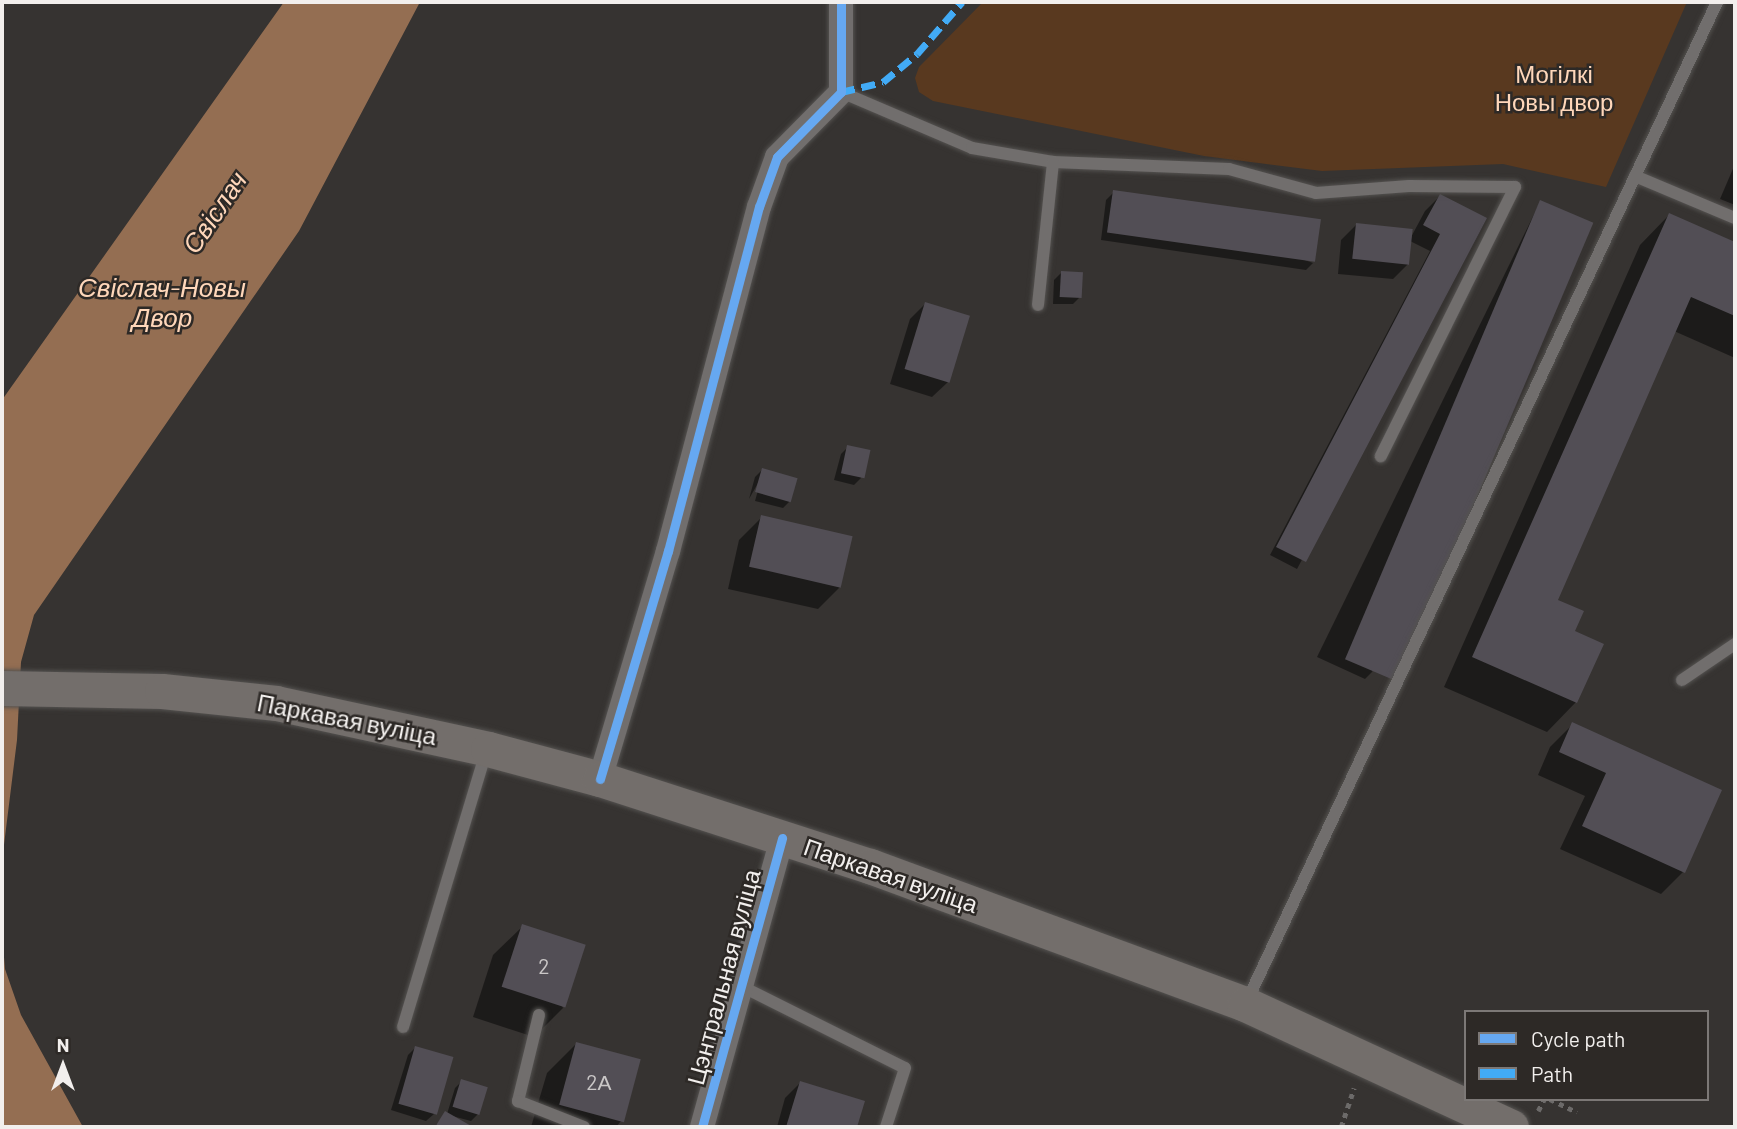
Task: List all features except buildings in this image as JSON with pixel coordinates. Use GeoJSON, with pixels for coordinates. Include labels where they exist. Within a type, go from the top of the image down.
{"type":"FeatureCollection","features":[{"type":"Feature","properties":{"kind":"main road","name":"Паркавая вуліца"},"geometry":{"type":"LineString","coordinates":[[2,688],[162,691],[324,712],[488,749],[600,779],[782,838],[1245,1004],[1511,1127]]}},
{"type":"Feature","properties":{"kind":"street"},"geometry":{"type":"LineString","coordinates":[[600,779],[668,551],[772,170],[777,157],[841,92],[841,2]]}},
{"type":"Feature","properties":{"kind":"street","name":"Цэнтральная вуліца"},"geometry":{"type":"LineString","coordinates":[[702,1127],[782,838]]}},
{"type":"Feature","properties":{"kind":"lane"},"geometry":{"type":"LineString","coordinates":[[1245,1004],[1717,2]]}},
{"type":"Feature","properties":{"kind":"lane"},"geometry":{"type":"LineString","coordinates":[[841,92],[972,148],[1053,162],[1229,169],[1316,192],[1409,186],[1515,187],[1381,456]]}},
{"type":"Feature","properties":{"kind":"lane"},"geometry":{"type":"LineString","coordinates":[[1038,305],[1053,162]]}},
{"type":"Feature","properties":{"kind":"lane"},"geometry":{"type":"LineString","coordinates":[[1635,176],[1735,218]]}},
{"type":"Feature","properties":{"kind":"lane"},"geometry":{"type":"LineString","coordinates":[[1682,680],[1735,644]]}},
{"type":"Feature","properties":{"kind":"lane"},"geometry":{"type":"LineString","coordinates":[[403,1027],[488,749]]}},
{"type":"Feature","properties":{"kind":"lane"},"geometry":{"type":"LineString","coordinates":[[741,986],[905,1068],[886,1127]]}},
{"type":"Feature","properties":{"kind":"lane"},"geometry":{"type":"LineString","coordinates":[[539,1015],[518,1101],[584,1127]]}},
{"type":"Feature","properties":{"kind":"path"},"geometry":{"type":"LineString","coordinates":[[1554,1101],[1577,1112]]}},
{"type":"Feature","properties":{"kind":"green space","name":"Могілкі Новы двор"},"geometry":{"type":"Polygon","coordinates":[[[983,2],[1687,2],[1606,187],[1503,164],[1322,171],[1204,156],[933,101],[919,92],[915,78],[919,67],[983,2]]]}},
{"type":"Feature","properties":{"kind":"water","name":"Свіслач-Новы Двор"},"geometry":{"type":"Polygon","coordinates":[[[284,2],[420,2],[299,231],[34,615],[21,662],[17,740],[2,861],[2,400],[284,2]]]}},
{"type":"Feature","properties":{"kind":"water"},"geometry":{"type":"Polygon","coordinates":[[[2,933],[5,969],[21,1015],[83,1127],[2,1127],[2,933]]]}},
{"type":"Feature","properties":{"kind":"marked path"},"geometry":{"type":"LineString","coordinates":[[841,92],[883,82],[917,54],[962,2]]}},
{"type":"Feature","properties":{"kind":"cycle path"},"geometry":{"type":"LineString","coordinates":[[600,779],[668,551],[759,207],[777,157],[841,92],[841,2]]}},
{"type":"Feature","properties":{"kind":"cycle path"},"geometry":{"type":"LineString","coordinates":[[702,1127],[782,838]]}},
{"type":"Feature","properties":{"kind":"water label","name":"Свіслач"},"geometry":{"type":"Point","coordinates":[214,212]}}]}
